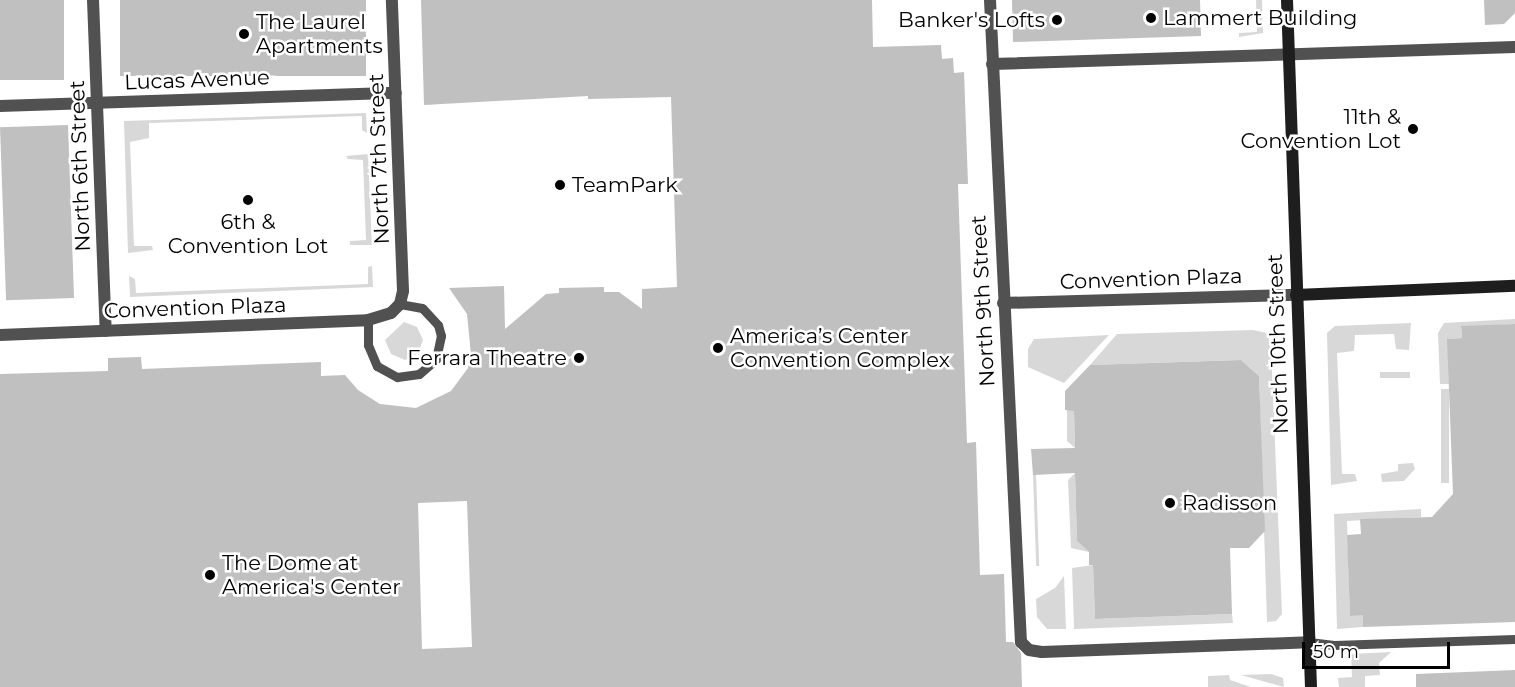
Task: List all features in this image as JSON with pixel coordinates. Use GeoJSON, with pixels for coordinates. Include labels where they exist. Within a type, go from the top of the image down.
{"type":"FeatureCollection","features":[{"type":"Feature","properties":{"kind":"street","name":"North 6th Street"},"geometry":{"type":"LineString","coordinates":[[93,0],[106,331]]}},
{"type":"Feature","properties":{"kind":"street","name":"North 7th Street"},"geometry":{"type":"LineString","coordinates":[[392,0],[403,291],[395,309]]}},
{"type":"Feature","properties":{"kind":"street","name":"North 9th Street"},"geometry":{"type":"LineString","coordinates":[[990,0],[1016,600],[1021,642],[1035,651],[1309,642]]}},
{"type":"Feature","properties":{"kind":"street","name":"North 10th Street"},"geometry":{"type":"LineString","coordinates":[[1287,0],[1311,687]]}},
{"type":"Feature","properties":{"kind":"street"},"geometry":{"type":"LineString","coordinates":[[992,64],[1515,47]]}},
{"type":"Feature","properties":{"kind":"street","name":"Lucas Avenue"},"geometry":{"type":"LineString","coordinates":[[0,106],[396,93]]}},
{"type":"Feature","properties":{"kind":"street","name":"Convention Plaza"},"geometry":{"type":"LineString","coordinates":[[1003,303],[1515,286]]}},
{"type":"Feature","properties":{"kind":"street","name":"Convention Plaza"},"geometry":{"type":"LineString","coordinates":[[0,335],[368,320],[395,309]]}},
{"type":"Feature","properties":{"kind":"lane"},"geometry":{"type":"LineString","coordinates":[[368,320],[368,345],[377,366],[397,376],[419,374],[436,359],[441,336],[438,325],[422,308],[395,309]]}},
{"type":"Feature","properties":{"kind":"lane"},"geometry":{"type":"LineString","coordinates":[[1309,642],[1334,645],[1515,639]]}},
{"type":"Feature","properties":{"kind":"shaded area"},"geometry":{"type":"Polygon","coordinates":[[[1256,0],[1262,0],[1263,33],[1239,37],[1239,33],[1257,32],[1256,0]]]}},
{"type":"Feature","properties":{"kind":"shaded area"},"geometry":{"type":"Polygon","coordinates":[[[366,113],[367,133],[362,130],[362,116],[149,123],[149,138],[130,142],[134,246],[152,246],[153,250],[128,253],[124,121],[366,113]]]}},
{"type":"Feature","properties":{"kind":"shaded area"},"geometry":{"type":"Polygon","coordinates":[[[368,154],[372,245],[350,245],[350,241],[366,240],[363,160],[348,159],[346,156],[368,154]]]}},
{"type":"Feature","properties":{"kind":"shaded area"},"geometry":{"type":"Polygon","coordinates":[[[372,266],[373,287],[130,297],[129,276],[135,279],[136,293],[368,284],[368,267],[372,266]]]}},
{"type":"Feature","properties":{"kind":"shaded area"},"geometry":{"type":"Polygon","coordinates":[[[1515,319],[1515,324],[1461,327],[1462,338],[1448,339],[1449,384],[1440,384],[1438,333],[1444,323],[1515,319]]]}},
{"type":"Feature","properties":{"kind":"shaded area"},"geometry":{"type":"Polygon","coordinates":[[[404,322],[417,327],[423,340],[418,353],[405,360],[391,354],[385,340],[404,322]]]}},
{"type":"Feature","properties":{"kind":"shaded area"},"geometry":{"type":"Polygon","coordinates":[[[1411,323],[1409,350],[1396,349],[1394,334],[1355,335],[1354,351],[1337,353],[1342,474],[1355,474],[1357,481],[1331,485],[1327,333],[1335,326],[1411,323]]]}},
{"type":"Feature","properties":{"kind":"shaded area"},"geometry":{"type":"Polygon","coordinates":[[[1253,330],[1267,333],[1271,346],[1282,614],[1276,621],[1267,622],[1259,376],[1241,360],[1090,365],[1117,334],[1253,330]]]}},
{"type":"Feature","properties":{"kind":"shaded area"},"geometry":{"type":"Polygon","coordinates":[[[1109,335],[1064,383],[1028,367],[1028,349],[1034,339],[1109,335]]]}},
{"type":"Feature","properties":{"kind":"shaded area"},"geometry":{"type":"Polygon","coordinates":[[[1380,372],[1410,372],[1410,378],[1380,378],[1380,372]]]}},
{"type":"Feature","properties":{"kind":"shaded area"},"geometry":{"type":"Polygon","coordinates":[[[1441,389],[1449,389],[1449,483],[1441,483],[1441,389]]]}},
{"type":"Feature","properties":{"kind":"shaded area"},"geometry":{"type":"Polygon","coordinates":[[[1067,410],[1074,410],[1075,448],[1067,441],[1067,410]]]}},
{"type":"Feature","properties":{"kind":"shaded area"},"geometry":{"type":"Polygon","coordinates":[[[1413,463],[1415,469],[1404,481],[1382,482],[1381,474],[1398,471],[1398,464],[1413,463]]]}},
{"type":"Feature","properties":{"kind":"shaded area"},"geometry":{"type":"Polygon","coordinates":[[[1075,473],[1077,541],[1089,552],[1071,548],[1068,480],[1075,473]]]}},
{"type":"Feature","properties":{"kind":"shaded area"},"geometry":{"type":"Polygon","coordinates":[[[1033,474],[1036,474],[1039,566],[1036,566],[1033,474]]]}},
{"type":"Feature","properties":{"kind":"shaded area"},"geometry":{"type":"Polygon","coordinates":[[[1421,509],[1421,517],[1347,521],[1350,615],[1363,615],[1363,627],[1337,629],[1334,514],[1421,509]]]}},
{"type":"Feature","properties":{"kind":"shaded area"},"geometry":{"type":"Polygon","coordinates":[[[1093,565],[1095,619],[1232,614],[1233,623],[1074,629],[1072,568],[1093,565]]]}},
{"type":"Feature","properties":{"kind":"shaded area"},"geometry":{"type":"Polygon","coordinates":[[[1064,576],[1066,629],[1047,629],[1037,617],[1036,599],[1055,588],[1064,576]]]}},
{"type":"Feature","properties":{"kind":"shaded area"},"geometry":{"type":"Polygon","coordinates":[[[1391,652],[1379,663],[1380,675],[1365,676],[1365,687],[1339,687],[1338,678],[1352,677],[1351,654],[1391,652]]]}},
{"type":"Feature","properties":{"kind":"shaded area"},"geometry":{"type":"Polygon","coordinates":[[[1271,674],[1283,678],[1284,687],[1241,675],[1271,674]]]}},
{"type":"Feature","properties":{"kind":"shaded area"},"geometry":{"type":"Polygon","coordinates":[[[1229,675],[1230,680],[1251,687],[1208,687],[1208,676],[1229,675]]]}},
{"type":"Feature","properties":{"kind":"building"},"geometry":{"type":"Polygon","coordinates":[[[0,0],[64,0],[64,80],[0,80],[0,0]]]}},
{"type":"Feature","properties":{"kind":"building","name":"The Laurel Apartments"},"geometry":{"type":"Polygon","coordinates":[[[120,0],[366,0],[366,76],[120,76],[120,0]]]}},
{"type":"Feature","properties":{"kind":"building","name":"America’s Center Convention Complex"},"geometry":{"type":"Polygon","coordinates":[[[421,0],[872,0],[873,47],[941,45],[942,59],[953,58],[954,73],[964,72],[968,184],[958,184],[967,443],[976,442],[980,575],[1004,574],[1006,642],[1013,642],[1021,653],[1022,687],[0,687],[0,374],[108,371],[108,358],[141,357],[142,369],[321,362],[321,376],[345,375],[358,390],[380,404],[416,408],[451,391],[468,368],[471,355],[467,314],[449,288],[504,286],[505,329],[546,294],[559,293],[559,288],[604,287],[604,292],[619,292],[642,309],[642,289],[677,287],[671,97],[588,99],[588,96],[424,105],[421,0]],[[467,501],[418,503],[422,649],[472,647],[467,501]]]}},
{"type":"Feature","properties":{"kind":"building"},"geometry":{"type":"Polygon","coordinates":[[[1012,0],[1200,0],[1201,36],[1013,42],[1012,0]]]}},
{"type":"Feature","properties":{"kind":"building"},"geometry":{"type":"Polygon","coordinates":[[[1484,0],[1515,0],[1515,13],[1504,24],[1485,25],[1484,0]]]}},
{"type":"Feature","properties":{"kind":"building"},"geometry":{"type":"Polygon","coordinates":[[[68,125],[74,298],[6,300],[0,127],[68,125]]]}},
{"type":"Feature","properties":{"kind":"building"},"geometry":{"type":"Polygon","coordinates":[[[1515,324],[1515,622],[1363,627],[1363,615],[1350,616],[1347,535],[1361,534],[1360,519],[1432,517],[1453,494],[1447,339],[1462,338],[1461,326],[1515,324]]]}},
{"type":"Feature","properties":{"kind":"building","name":"Radisson"},"geometry":{"type":"Polygon","coordinates":[[[1241,360],[1259,376],[1265,531],[1249,548],[1230,548],[1232,614],[1095,619],[1093,565],[1089,565],[1089,552],[1077,541],[1075,473],[1033,475],[1031,449],[1075,448],[1074,411],[1065,410],[1065,391],[1090,365],[1241,360]]]}},
{"type":"Feature","properties":{"kind":"building"},"geometry":{"type":"Polygon","coordinates":[[[1515,670],[1515,687],[1416,687],[1416,674],[1515,670]]]}},
{"type":"Feature","properties":{"kind":"place","name":"Lammert Building"},"geometry":{"type":"Point","coordinates":[1151,18]}},
{"type":"Feature","properties":{"kind":"place","name":"Banker's Lofts"},"geometry":{"type":"Point","coordinates":[1057,20]}},
{"type":"Feature","properties":{"kind":"place","name":"The Laurel Apartments"},"geometry":{"type":"Point","coordinates":[244,34]}},
{"type":"Feature","properties":{"kind":"place","name":"11th & Convention Lot"},"geometry":{"type":"Point","coordinates":[1413,129]}},
{"type":"Feature","properties":{"kind":"place","name":"TeamPark"},"geometry":{"type":"Point","coordinates":[560,185]}},
{"type":"Feature","properties":{"kind":"place","name":"6th & Convention Lot"},"geometry":{"type":"Point","coordinates":[248,200]}},
{"type":"Feature","properties":{"kind":"place","name":"America’s Center Convention Complex"},"geometry":{"type":"Point","coordinates":[718,348]}},
{"type":"Feature","properties":{"kind":"place","name":"Ferrara Theatre"},"geometry":{"type":"Point","coordinates":[579,358]}},
{"type":"Feature","properties":{"kind":"place","name":"Radisson"},"geometry":{"type":"Point","coordinates":[1170,503]}},
{"type":"Feature","properties":{"kind":"place","name":"The Dome at America's Center"},"geometry":{"type":"Point","coordinates":[210,575]}}]}
